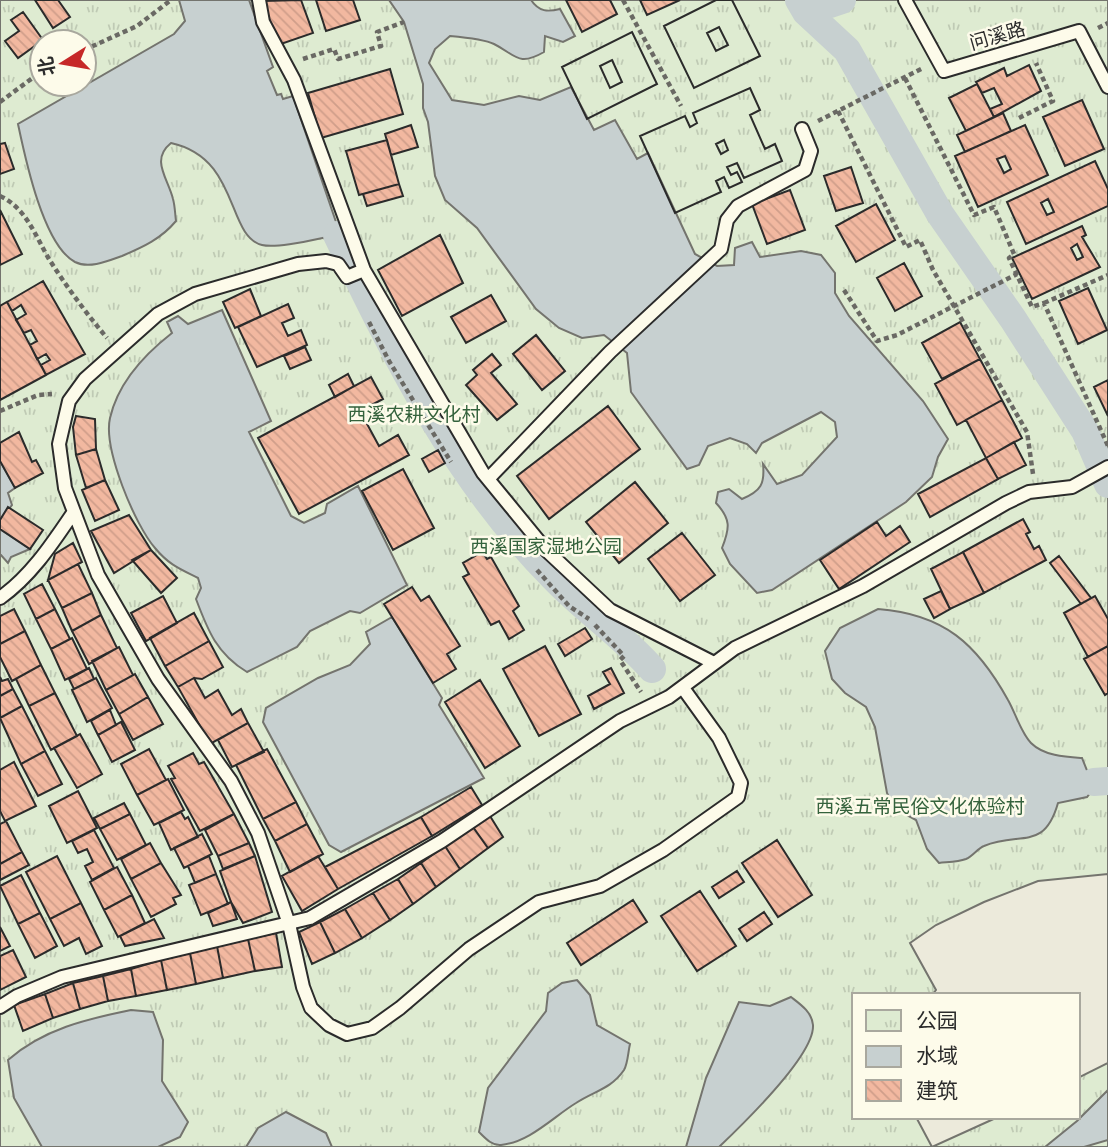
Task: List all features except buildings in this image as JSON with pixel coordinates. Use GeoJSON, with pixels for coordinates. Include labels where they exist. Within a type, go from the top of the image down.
{"type":"FeatureCollection","features":[{"type":"Feature","properties":{"kind":"lane"},"geometry":{"type":"LineString","coordinates":[[259,0],[263,22],[286,65],[337,190],[364,270],[488,479],[547,551],[610,610],[712,662]]}},
{"type":"Feature","properties":{"kind":"lane","name":"问溪路"},"geometry":{"type":"LineString","coordinates":[[905,0],[944,71],[1079,31],[1108,87]]}},
{"type":"Feature","properties":{"kind":"lane"},"geometry":{"type":"LineString","coordinates":[[488,479],[610,352],[721,249],[727,219],[738,206],[805,170],[811,151],[802,129]]}},
{"type":"Feature","properties":{"kind":"lane"},"geometry":{"type":"LineString","coordinates":[[364,270],[347,277],[338,264],[326,261],[266,271],[195,294],[158,314],[116,349],[76,391],[69,401],[60,443],[65,488],[98,575],[121,618],[188,725],[231,781],[258,833],[289,924],[303,987],[312,1008],[329,1025],[348,1034],[372,1028],[400,1008],[469,949],[539,902],[600,886],[663,850],[738,797],[741,783],[719,738],[683,688]]}},
{"type":"Feature","properties":{"kind":"lane"},"geometry":{"type":"LineString","coordinates":[[0,1007],[17,996],[62,977],[310,918],[442,841],[620,721],[683,688],[712,662],[763,632],[863,586],[1029,492],[1072,487],[1108,467]]}},
{"type":"Feature","properties":{"kind":"lane"},"geometry":{"type":"LineString","coordinates":[[0,598],[16,587],[48,550],[73,513]]}},
{"type":"Feature","properties":{"kind":"path"},"geometry":{"type":"LineString","coordinates":[[98,44],[137,26],[171,0]]}},
{"type":"Feature","properties":{"kind":"path"},"geometry":{"type":"LineString","coordinates":[[623,0],[681,106]]}},
{"type":"Feature","properties":{"kind":"path"},"geometry":{"type":"LineString","coordinates":[[286,65],[334,49],[338,59],[381,46],[377,33],[404,22]]}},
{"type":"Feature","properties":{"kind":"path"},"geometry":{"type":"LineString","coordinates":[[1019,118],[1053,102],[1028,46]]}},
{"type":"Feature","properties":{"kind":"path"},"geometry":{"type":"LineString","coordinates":[[802,129],[905,78],[974,215],[994,207],[1014,254],[1009,258],[1032,307],[1108,275]]}},
{"type":"Feature","properties":{"kind":"path"},"geometry":{"type":"LineString","coordinates":[[0,102],[28,81]]}},
{"type":"Feature","properties":{"kind":"path"},"geometry":{"type":"LineString","coordinates":[[838,111],[906,247],[920,240],[933,270],[1027,432],[1034,468],[1029,492]]}},
{"type":"Feature","properties":{"kind":"path"},"geometry":{"type":"LineString","coordinates":[[0,196],[9,200],[26,217],[78,302],[116,349]]}},
{"type":"Feature","properties":{"kind":"path"},"geometry":{"type":"LineString","coordinates":[[844,290],[877,341],[897,335],[1017,274]]}},
{"type":"Feature","properties":{"kind":"path"},"geometry":{"type":"LineString","coordinates":[[1044,303],[1108,446]]}},
{"type":"Feature","properties":{"kind":"path"},"geometry":{"type":"LineString","coordinates":[[0,411],[38,395],[76,391]]}},
{"type":"Feature","properties":{"kind":"green space","name":"西溪国家湿地公园"},"geometry":{"type":"Polygon","coordinates":[[[0,0],[1108,0],[1108,1147],[0,1147],[0,0]]]}},
{"type":"Feature","properties":{"kind":"shaded area"},"geometry":{"type":"Polygon","coordinates":[[[1108,874],[1108,1063],[1080,1077],[1080,993],[934,993],[936,990],[910,943],[936,925],[984,902],[1038,881],[1108,874]]]}},
{"type":"Feature","properties":{"kind":"shaded area"},"geometry":{"type":"Polygon","coordinates":[[[917,1119],[994,1119],[932,1147],[917,1119]]]}},
{"type":"Feature","properties":{"kind":"water"},"geometry":{"type":"Polygon","coordinates":[[[179,0],[249,0],[273,67],[267,71],[277,95],[281,94],[283,99],[293,96],[336,222],[337,235],[269,246],[251,239],[242,227],[221,179],[209,164],[193,151],[171,143],[165,149],[161,163],[173,199],[176,221],[164,233],[130,253],[92,264],[75,262],[64,253],[45,220],[25,157],[18,124],[63,98],[98,98],[98,78],[174,34],[185,21],[179,0]]]}},
{"type":"Feature","properties":{"kind":"water"},"geometry":{"type":"Polygon","coordinates":[[[389,0],[531,0],[544,10],[560,9],[575,36],[563,42],[545,36],[544,52],[528,59],[518,58],[490,43],[450,36],[435,49],[429,63],[452,100],[484,105],[519,96],[540,100],[571,87],[594,130],[615,120],[637,159],[648,153],[695,254],[717,266],[734,265],[735,248],[752,242],[760,257],[801,251],[821,255],[835,273],[835,293],[849,316],[923,401],[948,439],[938,457],[932,477],[906,502],[772,590],[757,593],[730,564],[722,548],[728,524],[716,503],[718,492],[729,489],[742,499],[754,493],[762,482],[763,464],[777,484],[802,475],[837,437],[835,422],[821,412],[762,443],[756,453],[747,444],[730,438],[708,446],[699,465],[687,469],[631,392],[627,353],[604,335],[582,338],[559,328],[536,309],[477,228],[445,200],[435,176],[428,122],[423,108],[423,84],[404,22],[389,0]]]}},
{"type":"Feature","properties":{"kind":"water"},"geometry":{"type":"Polygon","coordinates":[[[222,310],[271,421],[249,432],[291,516],[304,523],[325,513],[327,504],[358,486],[407,585],[360,613],[350,611],[310,631],[297,647],[247,672],[228,658],[215,641],[196,599],[201,588],[198,578],[165,559],[147,537],[122,486],[109,432],[114,405],[126,381],[152,350],[172,333],[167,322],[178,316],[188,324],[222,310]]]}},
{"type":"Feature","properties":{"kind":"water"},"geometry":{"type":"Polygon","coordinates":[[[0,461],[15,488],[8,493],[12,505],[0,520],[0,461]]]}},
{"type":"Feature","properties":{"kind":"water"},"geometry":{"type":"Polygon","coordinates":[[[0,529],[30,549],[11,557],[8,563],[0,554],[0,529]]]}},
{"type":"Feature","properties":{"kind":"water"},"geometry":{"type":"Polygon","coordinates":[[[878,609],[922,617],[956,635],[971,648],[996,680],[1031,743],[1049,753],[1082,758],[1094,788],[1087,797],[1058,803],[1046,828],[1038,834],[997,842],[982,847],[966,859],[939,863],[927,849],[916,820],[894,808],[887,793],[875,727],[866,707],[845,693],[832,679],[825,651],[840,628],[878,609]]]}},
{"type":"Feature","properties":{"kind":"water"},"geometry":{"type":"Polygon","coordinates":[[[392,617],[442,698],[439,705],[484,778],[341,852],[329,845],[263,722],[266,708],[318,678],[350,665],[370,644],[366,632],[392,617]]]}},
{"type":"Feature","properties":{"kind":"water"},"geometry":{"type":"Polygon","coordinates":[[[577,980],[590,995],[597,1025],[630,1044],[624,1070],[608,1086],[576,1103],[522,1139],[501,1145],[492,1143],[479,1132],[488,1088],[546,1011],[548,993],[562,983],[577,980]]]}},
{"type":"Feature","properties":{"kind":"water"},"geometry":{"type":"Polygon","coordinates":[[[791,997],[805,1009],[813,1025],[802,1054],[775,1089],[719,1147],[686,1147],[706,1078],[739,1002],[770,1006],[791,997]]]}},
{"type":"Feature","properties":{"kind":"water"},"geometry":{"type":"Polygon","coordinates":[[[131,1010],[153,1012],[163,1040],[162,1081],[188,1122],[180,1137],[158,1147],[42,1147],[14,1098],[8,1060],[51,1033],[131,1010]]]}},
{"type":"Feature","properties":{"kind":"water"},"geometry":{"type":"Polygon","coordinates":[[[1108,1090],[1108,1140],[1084,1147],[1045,1147],[1080,1119],[1108,1090]]]}},
{"type":"Feature","properties":{"kind":"water"},"geometry":{"type":"Polygon","coordinates":[[[286,1112],[326,1133],[332,1147],[246,1147],[258,1128],[286,1112]]]}},
{"type":"Feature","properties":{"kind":"waterway"},"geometry":{"type":"LineString","coordinates":[[799,0],[806,12],[847,50],[940,214],[1013,319],[1085,431],[1108,484]]}},
{"type":"Feature","properties":{"kind":"waterway"},"geometry":{"type":"LineString","coordinates":[[806,12],[842,0]]}},
{"type":"Feature","properties":{"kind":"waterway"},"geometry":{"type":"LineString","coordinates":[[337,235],[406,372],[431,416],[488,501],[555,579],[652,669]]}},
{"type":"Feature","properties":{"kind":"waterway"},"geometry":{"type":"LineString","coordinates":[[1094,782],[1108,781]]}},
{"type":"Feature","properties":{"kind":"park label","name":"西溪农耕文化村"},"geometry":{"type":"Point","coordinates":[414,413]}},
{"type":"Feature","properties":{"kind":"park label","name":"西溪五常民俗文化体验村"},"geometry":{"type":"Point","coordinates":[920,805]}}]}
